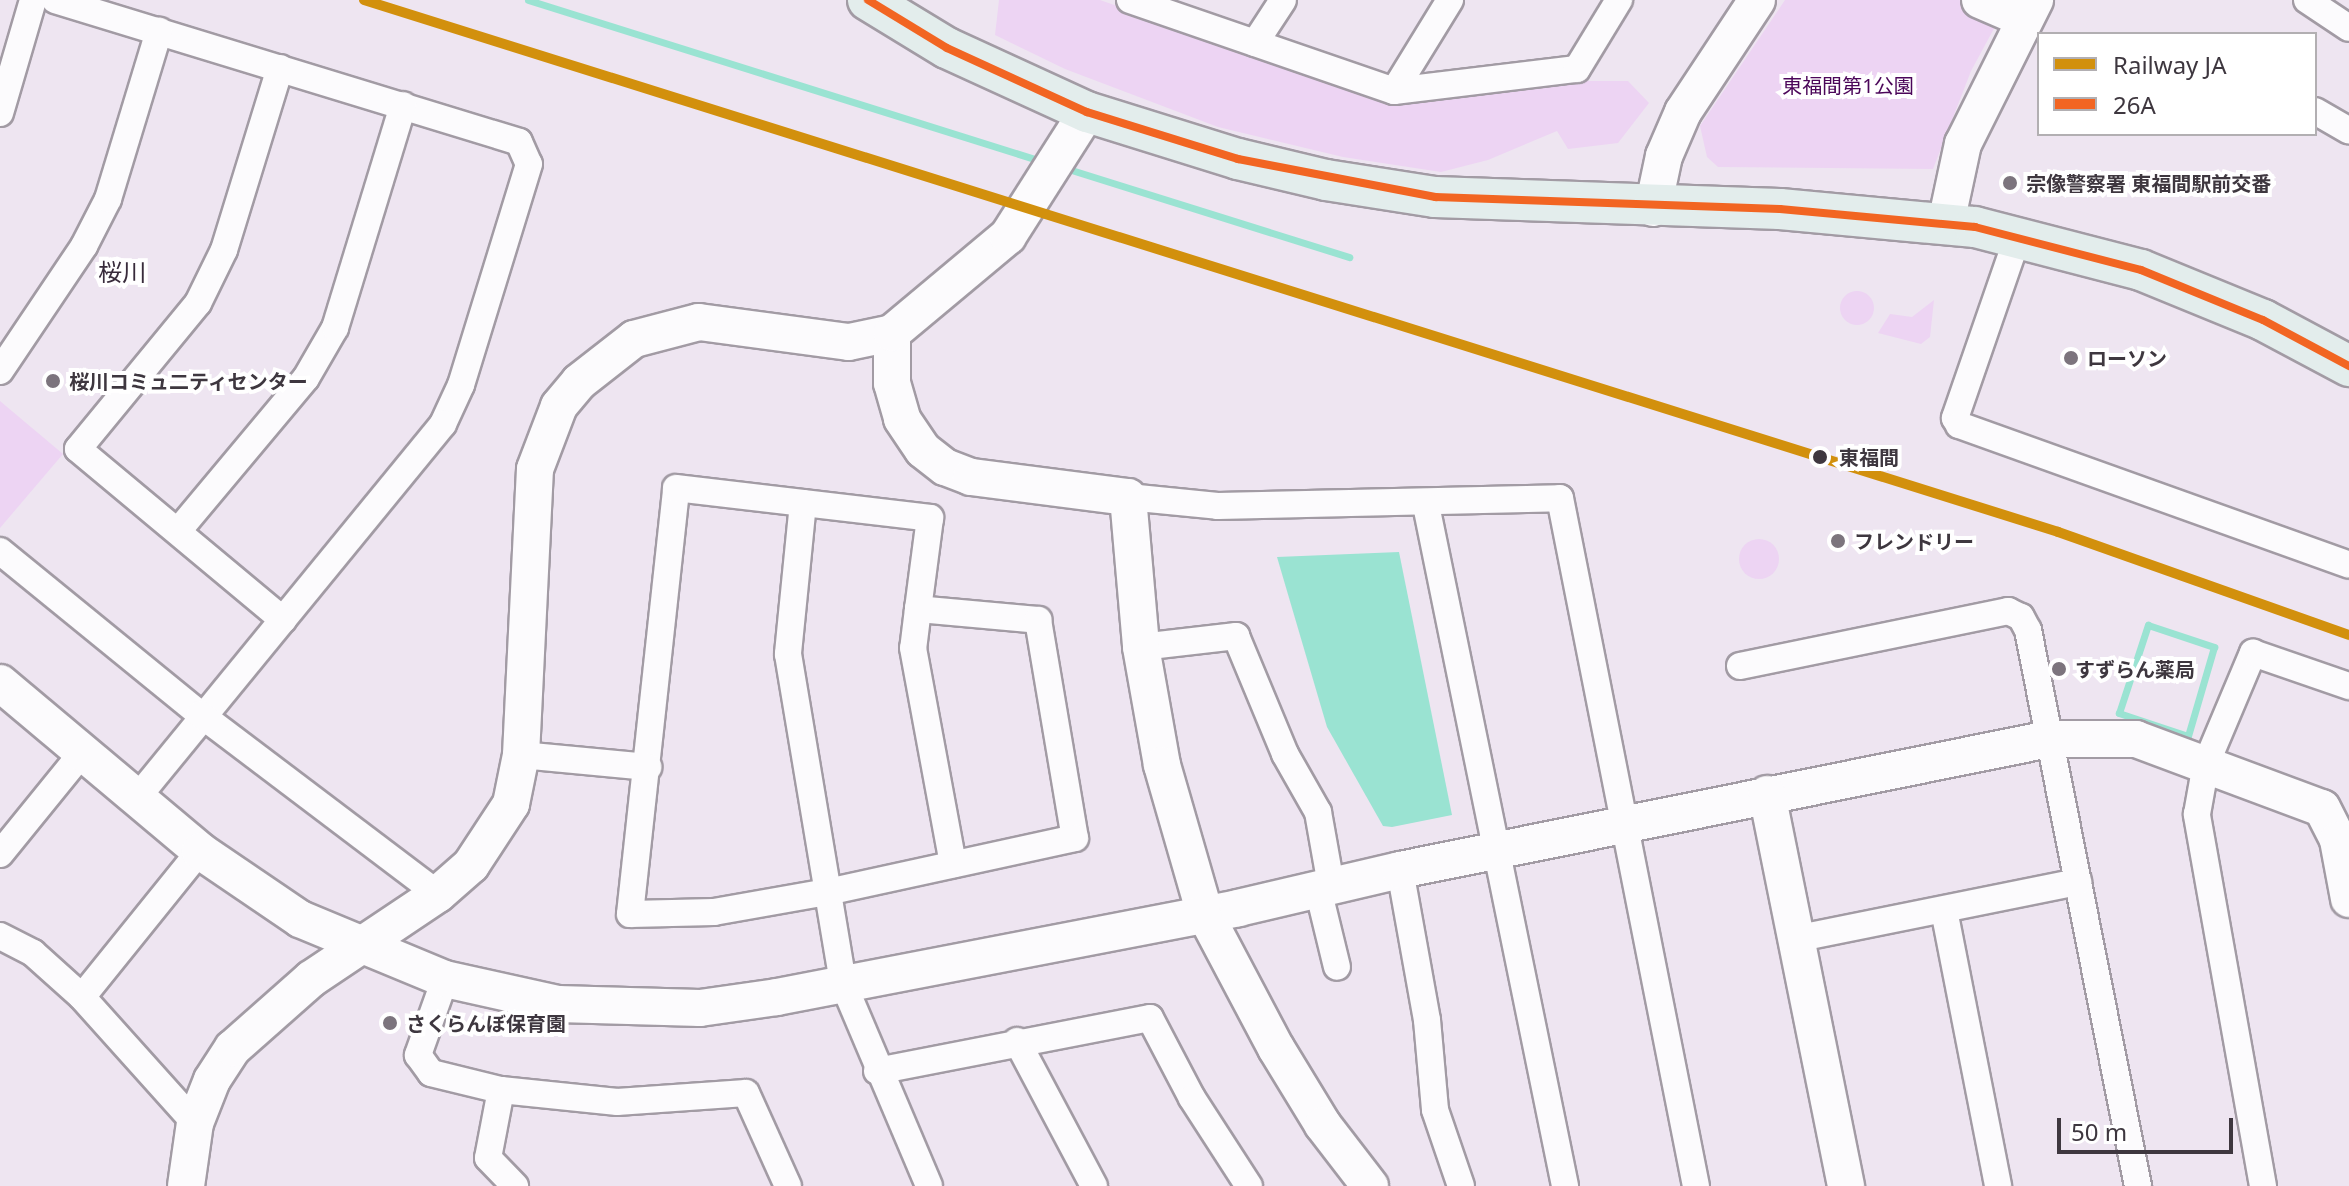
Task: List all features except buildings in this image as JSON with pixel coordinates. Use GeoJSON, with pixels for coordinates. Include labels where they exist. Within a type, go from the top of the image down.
{"type":"FeatureCollection","features":[{"type":"Feature","properties":{"kind":"main road"},"geometry":{"type":"LineString","coordinates":[[868,0],[947,48],[1087,112],[1166,139],[1326,180],[1435,197],[1653,208],[1780,209],[1946,223],[2018,236],[2194,291],[2349,366]]}},
{"type":"Feature","properties":{"kind":"street"},"geometry":{"type":"LineString","coordinates":[[0,113],[33,0]]}},
{"type":"Feature","properties":{"kind":"street"},"geometry":{"type":"LineString","coordinates":[[55,0],[519,142],[529,164],[461,385],[443,424],[283,620],[200,714],[138,796]]}},
{"type":"Feature","properties":{"kind":"street"},"geometry":{"type":"LineString","coordinates":[[1130,0],[1394,91],[1577,69],[1619,0]]}},
{"type":"Feature","properties":{"kind":"street"},"geometry":{"type":"LineString","coordinates":[[1255,43],[1283,0]]}},
{"type":"Feature","properties":{"kind":"street"},"geometry":{"type":"LineString","coordinates":[[1394,91],[1450,0]]}},
{"type":"Feature","properties":{"kind":"street"},"geometry":{"type":"LineString","coordinates":[[1653,208],[1664,156],[1683,112],[1757,0]]}},
{"type":"Feature","properties":{"kind":"street"},"geometry":{"type":"LineString","coordinates":[[1946,223],[1963,144],[2028,24],[1980,0]]}},
{"type":"Feature","properties":{"kind":"street"},"geometry":{"type":"LineString","coordinates":[[2307,0],[2349,28]]}},
{"type":"Feature","properties":{"kind":"street"},"geometry":{"type":"LineString","coordinates":[[0,371],[84,246],[108,199],[159,31]]}},
{"type":"Feature","properties":{"kind":"street"},"geometry":{"type":"LineString","coordinates":[[280,68],[224,250],[198,303],[78,449],[283,620]]}},
{"type":"Feature","properties":{"kind":"street"},"geometry":{"type":"LineString","coordinates":[[178,531],[306,378],[335,328],[403,105]]}},
{"type":"Feature","properties":{"kind":"street"},"geometry":{"type":"LineString","coordinates":[[186,1186],[195,1123],[212,1080],[233,1048],[260,1020],[358,946],[438,894],[471,865],[494,835],[511,804],[521,755],[535,469],[548,428],[579,382],[634,339],[699,322],[849,342],[892,333],[1008,236],[1087,112]]}},
{"type":"Feature","properties":{"kind":"street"},"geometry":{"type":"LineString","coordinates":[[2317,112],[2346,123]]}},
{"type":"Feature","properties":{"kind":"street"},"geometry":{"type":"LineString","coordinates":[[2018,236],[1955,418],[1959,425],[2349,565]]}},
{"type":"Feature","properties":{"kind":"street"},"geometry":{"type":"LineString","coordinates":[[892,333],[892,383],[902,419],[923,450],[945,467],[971,477],[1218,506],[1426,505],[1560,498],[1696,1186]]}},
{"type":"Feature","properties":{"kind":"street"},"geometry":{"type":"LineString","coordinates":[[918,609],[1038,620],[1075,838],[827,892],[714,912],[630,914],[676,488],[930,518],[918,609],[913,648],[953,864]]}},
{"type":"Feature","properties":{"kind":"street"},"geometry":{"type":"LineString","coordinates":[[1128,497],[1141,647],[1162,765],[1205,914],[1276,1048],[1323,1125],[1370,1186]]}},
{"type":"Feature","properties":{"kind":"street"},"geometry":{"type":"LineString","coordinates":[[803,503],[788,654],[843,983],[877,1071],[929,1186]]}},
{"type":"Feature","properties":{"kind":"street"},"geometry":{"type":"LineString","coordinates":[[1426,505],[1565,1186]]}},
{"type":"Feature","properties":{"kind":"street"},"geometry":{"type":"LineString","coordinates":[[0,551],[200,714],[438,894]]}},
{"type":"Feature","properties":{"kind":"street"},"geometry":{"type":"LineString","coordinates":[[1740,666],[2008,611],[2021,617],[2028,630],[2138,1186]]}},
{"type":"Feature","properties":{"kind":"street"},"geometry":{"type":"LineString","coordinates":[[1141,647],[1236,636],[1285,754],[1318,812],[1324,887],[1337,967]]}},
{"type":"Feature","properties":{"kind":"street"},"geometry":{"type":"LineString","coordinates":[[2263,1186],[2197,814],[2206,764],[2253,653],[2349,686]]}},
{"type":"Feature","properties":{"kind":"street"},"geometry":{"type":"LineString","coordinates":[[0,683],[200,851],[300,919],[358,946],[445,979],[558,1004],[622,1010],[700,1008],[843,983],[1205,914],[1624,823],[2049,739],[2115,735],[2206,764],[2322,808],[2338,840],[2349,899]]}},
{"type":"Feature","properties":{"kind":"street"},"geometry":{"type":"LineString","coordinates":[[0,854],[83,752]]}},
{"type":"Feature","properties":{"kind":"street"},"geometry":{"type":"LineString","coordinates":[[521,755],[648,767]]}},
{"type":"Feature","properties":{"kind":"street"},"geometry":{"type":"LineString","coordinates":[[1767,794],[1846,1186]]}},
{"type":"Feature","properties":{"kind":"street"},"geometry":{"type":"LineString","coordinates":[[82,997],[200,851]]}},
{"type":"Feature","properties":{"kind":"street"},"geometry":{"type":"LineString","coordinates":[[1400,870],[1427,1020],[1435,1110],[1461,1186]]}},
{"type":"Feature","properties":{"kind":"street"},"geometry":{"type":"LineString","coordinates":[[1795,939],[2078,882]]}},
{"type":"Feature","properties":{"kind":"street"},"geometry":{"type":"LineString","coordinates":[[1944,910],[1998,1186]]}},
{"type":"Feature","properties":{"kind":"street"},"geometry":{"type":"LineString","coordinates":[[0,936],[33,953],[82,997],[195,1123]]}},
{"type":"Feature","properties":{"kind":"street"},"geometry":{"type":"LineString","coordinates":[[445,979],[418,1055],[431,1073],[501,1090],[617,1102],[746,1093],[788,1186]]}},
{"type":"Feature","properties":{"kind":"street"},"geometry":{"type":"LineString","coordinates":[[877,1071],[1017,1041],[1150,1018],[1192,1098],[1249,1186]]}},
{"type":"Feature","properties":{"kind":"street"},"geometry":{"type":"LineString","coordinates":[[1017,1041],[1094,1186]]}},
{"type":"Feature","properties":{"kind":"street"},"geometry":{"type":"LineString","coordinates":[[501,1090],[488,1158],[515,1186]]}},
{"type":"Feature","properties":{"kind":"green space"},"geometry":{"type":"Polygon","coordinates":[[[999,0],[1100,0],[1393,103],[1544,81],[1628,81],[1649,103],[1618,143],[1568,149],[1557,131],[1488,160],[1441,172],[1343,157],[1218,127],[1065,69],[995,35],[999,0]]]}},
{"type":"Feature","properties":{"kind":"green space","name":"東福間第1公園"},"geometry":{"type":"Polygon","coordinates":[[[1785,0],[1959,0],[1992,13],[1997,23],[1971,71],[1933,169],[1718,167],[1707,157],[1700,126],[1785,0]]]}},
{"type":"Feature","properties":{"kind":"green space"},"geometry":{"type":"Polygon","coordinates":[[[1857,291],[1869,296],[1874,308],[1869,320],[1857,325],[1845,320],[1840,308],[1845,296],[1857,291]]]}},
{"type":"Feature","properties":{"kind":"green space"},"geometry":{"type":"Polygon","coordinates":[[[1934,300],[1930,337],[1921,344],[1878,333],[1890,314],[1912,317],[1934,300]]]}},
{"type":"Feature","properties":{"kind":"green space"},"geometry":{"type":"Polygon","coordinates":[[[0,401],[63,454],[0,528],[0,401]]]}},
{"type":"Feature","properties":{"kind":"green space"},"geometry":{"type":"Polygon","coordinates":[[[1759,539],[1773,545],[1779,559],[1773,573],[1759,579],[1745,573],[1739,559],[1745,545],[1759,539]]]}},
{"type":"Feature","properties":{"kind":"shaded area"},"geometry":{"type":"Polygon","coordinates":[[[1399,552],[1452,815],[1392,827],[1383,826],[1327,727],[1277,557],[1399,552]]]}},
{"type":"Feature","properties":{"kind":"waterway"},"geometry":{"type":"LineString","coordinates":[[528,0],[1041,161]]}},
{"type":"Feature","properties":{"kind":"waterway"},"geometry":{"type":"LineString","coordinates":[[1065,168],[1349,257]]}},
{"type":"Feature","properties":{"kind":"waterway"},"geometry":{"type":"LineString","coordinates":[[2148,625],[2214,647],[2188,736],[2119,713],[2148,625]]}},
{"type":"Feature","properties":{"kind":"rail line","name":"JA"},"geometry":{"type":"LineString","coordinates":[[364,0],[2058,532],[2349,635]]}},
{"type":"Feature","properties":{"kind":"transit line","name":"26A"},"geometry":{"type":"LineString","coordinates":[[868,0],[947,48],[1087,112],[1238,159],[1435,197],[1780,209],[1975,227],[2141,270],[2263,320],[2349,366]]}},
{"type":"Feature","properties":{"kind":"place","name":"宗像警察署 東福間駅前交番"},"geometry":{"type":"Point","coordinates":[2010,183]}},
{"type":"Feature","properties":{"kind":"place","name":"ローソン"},"geometry":{"type":"Point","coordinates":[2071,358]}},
{"type":"Feature","properties":{"kind":"place","name":"桜川コミュ二ティセンター"},"geometry":{"type":"Point","coordinates":[53,381]}},
{"type":"Feature","properties":{"kind":"place","name":"東福間"},"geometry":{"type":"Point","coordinates":[1820,457]}},
{"type":"Feature","properties":{"kind":"place","name":"フレンドリー"},"geometry":{"type":"Point","coordinates":[1838,541]}},
{"type":"Feature","properties":{"kind":"place","name":"すずらん薬局"},"geometry":{"type":"Point","coordinates":[2059,669]}},
{"type":"Feature","properties":{"kind":"place","name":"さくらんぼ保育園"},"geometry":{"type":"Point","coordinates":[390,1023]}},
{"type":"Feature","properties":{"kind":"district","name":"桜川"},"geometry":{"type":"Point","coordinates":[122,272]}}]}
